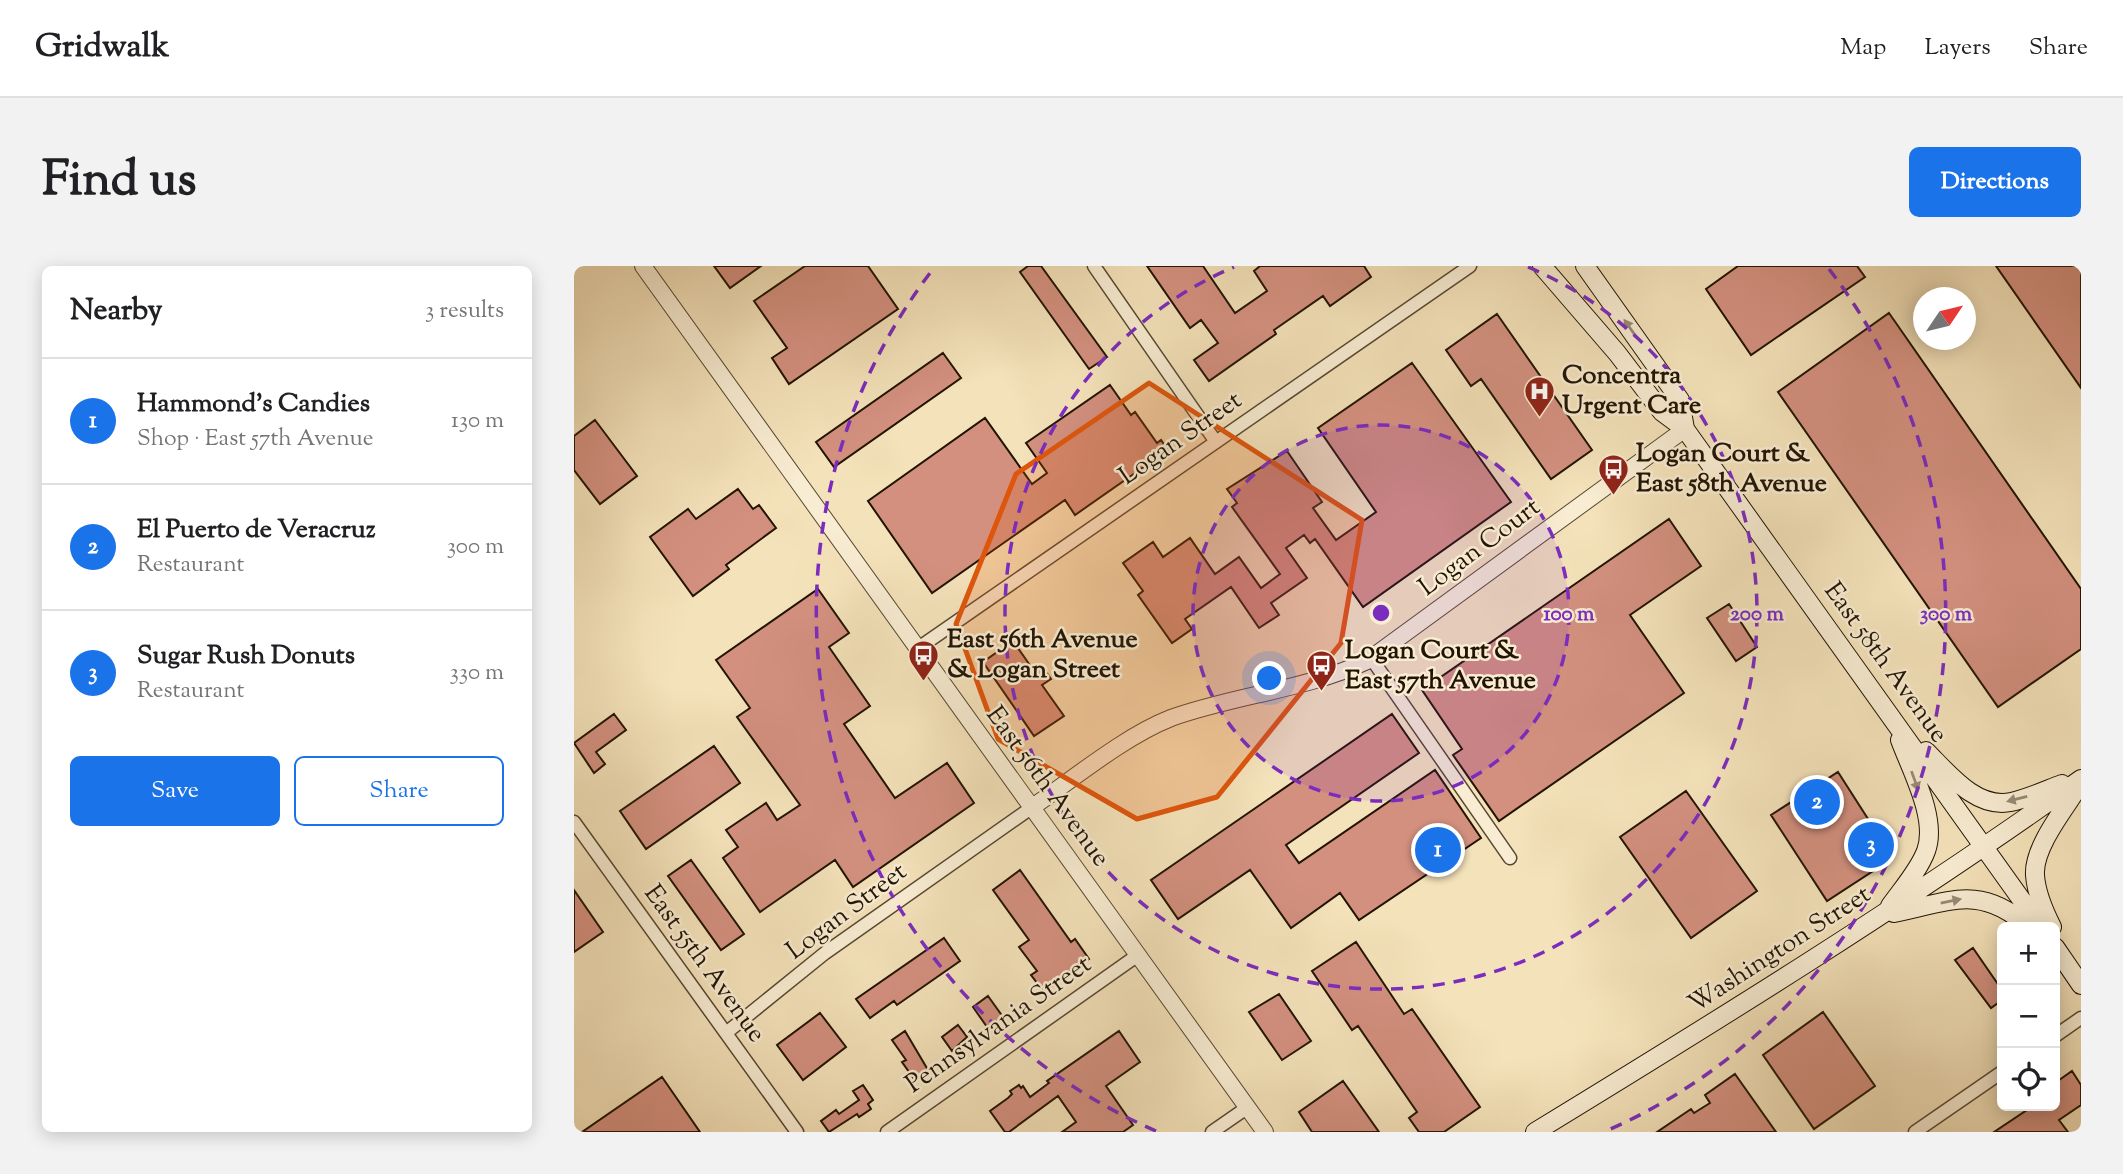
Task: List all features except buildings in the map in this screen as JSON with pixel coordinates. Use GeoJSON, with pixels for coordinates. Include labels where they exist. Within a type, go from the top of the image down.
{"type":"FeatureCollection","features":[{"type":"Feature","properties":{"kind":"main road","name":"East 58th Avenue"},"geometry":{"type":"LineString","coordinates":[[1542,266],[1616,353],[1661,412],[1685,429],[2038,922]]}},
{"type":"Feature","properties":{"kind":"main road","name":"East 58th Avenue"},"geometry":{"type":"LineString","coordinates":[[1584,266],[1679,400],[1685,429]]}},
{"type":"Feature","properties":{"kind":"main road"},"geometry":{"type":"LineString","coordinates":[[1891,717],[1959,784],[1990,802],[2009,803],[2081,780]]}},
{"type":"Feature","properties":{"kind":"main road"},"geometry":{"type":"LineString","coordinates":[[1884,915],[1922,859],[1929,841],[1926,811],[1891,717]]}},
{"type":"Feature","properties":{"kind":"main road"},"geometry":{"type":"LineString","coordinates":[[2050,922],[2037,889],[2036,863],[2041,848],[2081,780]]}},
{"type":"Feature","properties":{"kind":"main road","name":"Washington Street"},"geometry":{"type":"LineString","coordinates":[[1535,1132],[1884,915],[2081,780]]}},
{"type":"Feature","properties":{"kind":"main road"},"geometry":{"type":"LineString","coordinates":[[1884,915],[1979,898],[1994,903],[2022,922]]}},
{"type":"Feature","properties":{"kind":"main road"},"geometry":{"type":"LineString","coordinates":[[2060,946],[2070,969]]}},
{"type":"Feature","properties":{"kind":"main road"},"geometry":{"type":"LineString","coordinates":[[2060,954],[2081,985]]}},
{"type":"Feature","properties":{"kind":"main road"},"geometry":{"type":"LineString","coordinates":[[2060,958],[2070,969]]}},
{"type":"Feature","properties":{"kind":"street","name":"East 56th Avenue"},"geometry":{"type":"LineString","coordinates":[[643,266],[1265,1132]]}},
{"type":"Feature","properties":{"kind":"street"},"geometry":{"type":"LineString","coordinates":[[1094,266],[1216,442]]}},
{"type":"Feature","properties":{"kind":"street","name":"Logan Street"},"geometry":{"type":"LineString","coordinates":[[917,649],[1470,266]]}},
{"type":"Feature","properties":{"kind":"street","name":"Logan Court"},"geometry":{"type":"LineString","coordinates":[[1031,808],[1161,722],[1197,710],[1319,679],[1371,658],[1685,429]]}},
{"type":"Feature","properties":{"kind":"street"},"geometry":{"type":"LineString","coordinates":[[1371,658],[1510,858]]}},
{"type":"Feature","properties":{"kind":"street","name":"Logan Street"},"geometry":{"type":"LineString","coordinates":[[726,1033],[825,953],[1031,808]]}},
{"type":"Feature","properties":{"kind":"street","name":"East 55th Avenue"},"geometry":{"type":"LineString","coordinates":[[574,822],[797,1132]]}},
{"type":"Feature","properties":{"kind":"street","name":"Pennsylvania Street"},"geometry":{"type":"LineString","coordinates":[[887,1132],[1138,955]]}},
{"type":"Feature","properties":{"kind":"street"},"geometry":{"type":"LineString","coordinates":[[2060,1033],[2081,1018]]}},
{"type":"Feature","properties":{"kind":"street"},"geometry":{"type":"LineString","coordinates":[[1914,1132],[1997,1075]]}},
{"type":"Feature","properties":{"kind":"street"},"geometry":{"type":"LineString","coordinates":[[1212,1132],[1248,1107]]}},
{"type":"Feature","properties":{"kind":"highlighted area"},"geometry":{"type":"Polygon","coordinates":[[[1149,383],[1362,520],[1341,643],[1217,797],[1137,819],[998,739],[956,624],[1016,474],[1149,383]]]}},
{"type":"Feature","properties":{"kind":"place","name":"Concentra Urgent Care"},"geometry":{"type":"Point","coordinates":[1539,418]}},
{"type":"Feature","properties":{"kind":"place","name":"Logan Court & East 58th Avenue"},"geometry":{"type":"Point","coordinates":[1613,496]}},
{"type":"Feature","properties":{"kind":"place","name":"East 56th Avenue & Logan Street"},"geometry":{"type":"Point","coordinates":[924,682]}},
{"type":"Feature","properties":{"kind":"place","name":"Logan Court & East 57th Avenue"},"geometry":{"type":"Point","coordinates":[1322,693]}},
{"type":"Feature","properties":{"kind":"place","name":"El Puerto de Veracruz"},"geometry":{"type":"Point","coordinates":[1817,802]}},
{"type":"Feature","properties":{"kind":"place","name":"Sugar Rush Donuts"},"geometry":{"type":"Point","coordinates":[1871,845]}},
{"type":"Feature","properties":{"kind":"place","name":"Hammond's Candies"},"geometry":{"type":"Point","coordinates":[1438,850]}}]}
